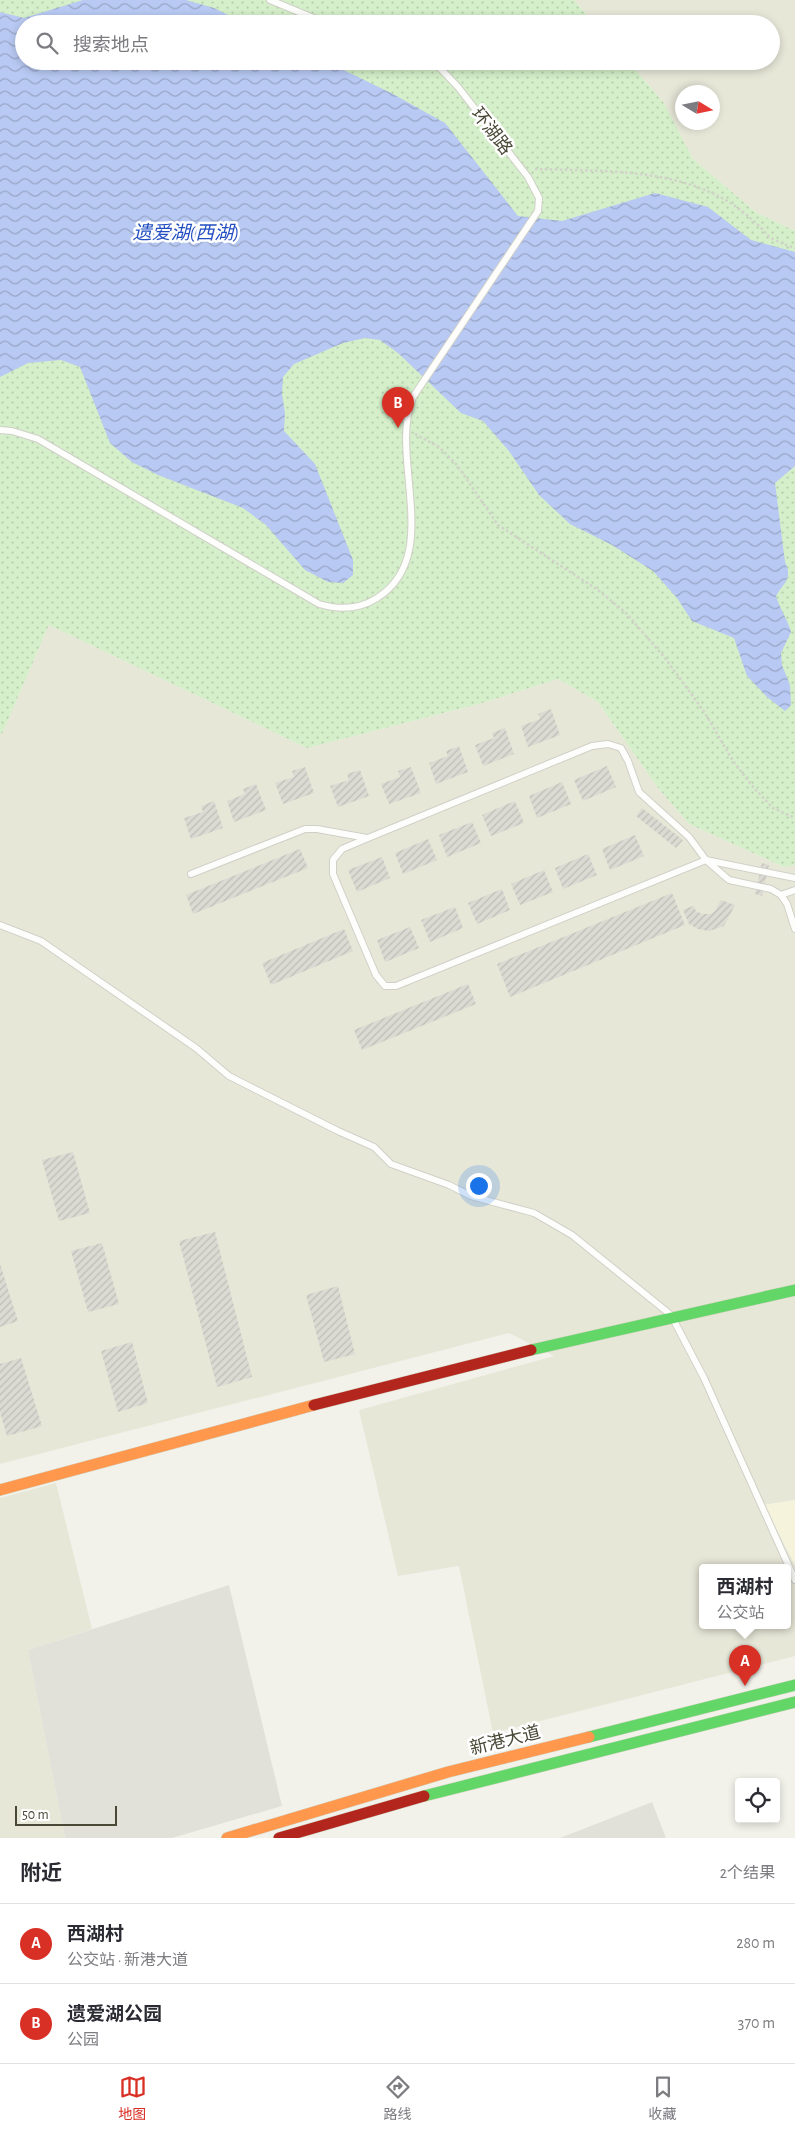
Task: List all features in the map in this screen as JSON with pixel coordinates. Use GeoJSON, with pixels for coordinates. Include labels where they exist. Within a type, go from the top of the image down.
{"type":"FeatureCollection","features":[{"type":"Feature","properties":{"kind":"main road"},"geometry":{"type":"LineString","coordinates":[[0,1490],[286,1413],[672,1315],[795,1290]]}},
{"type":"Feature","properties":{"kind":"main road","name":"新港大道"},"geometry":{"type":"LineString","coordinates":[[226,1838],[448,1772],[795,1684]]}},
{"type":"Feature","properties":{"kind":"main road","name":"新港大道"},"geometry":{"type":"LineString","coordinates":[[279,1838],[453,1788],[795,1702]]}},
{"type":"Feature","properties":{"kind":"lane"},"geometry":{"type":"LineString","coordinates":[[270,0],[306,15]]}},
{"type":"Feature","properties":{"kind":"lane","name":"环湖路"},"geometry":{"type":"LineString","coordinates":[[407,430],[408,414],[413,397],[538,212],[539,198],[522,169],[458,87],[442,70]]}},
{"type":"Feature","properties":{"kind":"lane"},"geometry":{"type":"LineString","coordinates":[[0,430],[12,431],[38,439],[319,604],[331,608],[364,605],[383,594],[392,586],[409,556],[411,536],[407,430]]}},
{"type":"Feature","properties":{"kind":"lane"},"geometry":{"type":"LineString","coordinates":[[795,878],[706,860],[396,986],[385,986],[376,975],[333,874],[333,860],[342,849],[368,838],[592,746],[608,744],[621,748],[628,761],[639,792],[689,837],[706,860],[729,880],[771,889],[781,895],[787,904],[795,929]]}},
{"type":"Feature","properties":{"kind":"lane"},"geometry":{"type":"LineString","coordinates":[[191,874],[304,829],[317,829],[368,838]]}},
{"type":"Feature","properties":{"kind":"lane"},"geometry":{"type":"LineString","coordinates":[[781,895],[795,890]]}},
{"type":"Feature","properties":{"kind":"lane"},"geometry":{"type":"LineString","coordinates":[[0,925],[41,941],[196,1048],[229,1076],[374,1147],[391,1164],[449,1184],[471,1196],[534,1213],[572,1235],[672,1315],[704,1378],[788,1564]]}},
{"type":"Feature","properties":{"kind":"path"},"geometry":{"type":"LineString","coordinates":[[522,169],[596,171],[657,177],[690,184],[731,203],[769,236],[795,248]]}},
{"type":"Feature","properties":{"kind":"path"},"geometry":{"type":"LineString","coordinates":[[407,430],[439,447],[457,465],[498,524],[598,590],[626,613],[665,658],[705,713],[733,760],[754,788],[773,808],[795,818]]}},
{"type":"Feature","properties":{"kind":"shaded area"},"geometry":{"type":"Polygon","coordinates":[[[574,0],[795,0],[795,231],[757,213],[693,159],[678,130],[720,130],[720,85],[675,85],[675,124],[664,103],[636,70],[780,70],[780,15],[587,15],[574,0]]]}},
{"type":"Feature","properties":{"kind":"shaded area"},"geometry":{"type":"Polygon","coordinates":[[[49,625],[307,748],[479,704],[558,679],[598,702],[658,788],[689,824],[784,867],[795,865],[795,1500],[764,1505],[795,1565],[795,1656],[493,1733],[459,1566],[398,1576],[359,1410],[554,1356],[509,1333],[0,1464],[0,734],[2,734],[49,625]]]}},
{"type":"Feature","properties":{"kind":"shaded area"},"geometry":{"type":"Polygon","coordinates":[[[56,1483],[92,1629],[28,1650],[65,1838],[0,1838],[0,1498],[56,1483]]]}},
{"type":"Feature","properties":{"kind":"shaded area"},"geometry":{"type":"Polygon","coordinates":[[[795,1500],[795,1565],[764,1505],[795,1500]]]}},
{"type":"Feature","properties":{"kind":"shaded area"},"geometry":{"type":"Polygon","coordinates":[[[229,1585],[282,1806],[172,1838],[65,1838],[28,1650],[229,1585]]]}},
{"type":"Feature","properties":{"kind":"shaded area"},"geometry":{"type":"Polygon","coordinates":[[[652,1802],[666,1838],[560,1838],[652,1802]]]}},
{"type":"Feature","properties":{"kind":"green space"},"geometry":{"type":"Polygon","coordinates":[[[0,0],[574,0],[587,15],[15,15],[15,70],[636,70],[664,103],[675,124],[675,130],[678,130],[693,159],[757,213],[795,231],[795,865],[784,867],[689,824],[658,788],[598,702],[558,679],[479,704],[307,748],[49,625],[2,734],[0,734],[0,0]]]}},
{"type":"Feature","properties":{"kind":"water","name":"遗爱湖(西湖)"},"geometry":{"type":"Polygon","coordinates":[[[83,0],[186,0],[214,8],[228,15],[34,15],[83,0]]]}},
{"type":"Feature","properties":{"kind":"water","name":"遗爱湖(西湖)"},"geometry":{"type":"Polygon","coordinates":[[[0,12],[15,16],[15,70],[344,70],[391,93],[445,123],[518,216],[562,221],[655,193],[708,207],[751,240],[795,252],[795,466],[775,483],[788,573],[788,577],[776,596],[791,632],[781,653],[782,665],[790,685],[791,705],[785,711],[767,697],[747,676],[734,638],[692,621],[677,598],[653,571],[612,545],[570,524],[539,495],[509,451],[483,421],[461,413],[398,353],[380,340],[365,338],[343,343],[294,364],[283,377],[284,431],[315,464],[353,560],[353,575],[343,583],[328,582],[305,570],[266,525],[243,508],[158,475],[132,462],[110,443],[80,367],[61,360],[28,363],[0,377],[0,12]]]}},
{"type":"Feature","properties":{"kind":"building"},"geometry":{"type":"Polygon","coordinates":[[[551,709],[560,735],[528,747],[521,726],[540,719],[538,714],[551,709]]]}},
{"type":"Feature","properties":{"kind":"building"},"geometry":{"type":"Polygon","coordinates":[[[505,728],[514,754],[483,766],[475,745],[494,738],[492,733],[505,728]]]}},
{"type":"Feature","properties":{"kind":"building"},"geometry":{"type":"Polygon","coordinates":[[[459,746],[468,772],[436,784],[429,763],[448,756],[446,751],[459,746]]]}},
{"type":"Feature","properties":{"kind":"building"},"geometry":{"type":"Polygon","coordinates":[[[607,766],[616,787],[583,801],[574,780],[607,766]]]}},
{"type":"Feature","properties":{"kind":"building"},"geometry":{"type":"Polygon","coordinates":[[[305,767],[314,793],[283,804],[275,783],[294,777],[292,771],[305,767]]]}},
{"type":"Feature","properties":{"kind":"building"},"geometry":{"type":"Polygon","coordinates":[[[411,767],[421,793],[389,804],[381,784],[400,777],[398,771],[411,767]]]}},
{"type":"Feature","properties":{"kind":"building"},"geometry":{"type":"Polygon","coordinates":[[[360,770],[369,796],[338,807],[330,786],[349,780],[347,774],[360,770]]]}},
{"type":"Feature","properties":{"kind":"building"},"geometry":{"type":"Polygon","coordinates":[[[562,782],[571,804],[537,818],[529,796],[562,782]]]}},
{"type":"Feature","properties":{"kind":"building"},"geometry":{"type":"Polygon","coordinates":[[[256,784],[266,810],[234,822],[227,801],[245,794],[243,789],[256,784]]]}},
{"type":"Feature","properties":{"kind":"building"},"geometry":{"type":"Polygon","coordinates":[[[214,801],[223,828],[191,839],[184,818],[203,812],[201,806],[214,801]]]}},
{"type":"Feature","properties":{"kind":"building"},"geometry":{"type":"Polygon","coordinates":[[[515,801],[524,823],[491,836],[482,815],[515,801]]]}},
{"type":"Feature","properties":{"kind":"building"},"geometry":{"type":"Polygon","coordinates":[[[642,808],[683,840],[676,848],[636,816],[642,808]]]}},
{"type":"Feature","properties":{"kind":"building"},"geometry":{"type":"Polygon","coordinates":[[[472,822],[481,843],[447,857],[439,835],[472,822]]]}},
{"type":"Feature","properties":{"kind":"building"},"geometry":{"type":"Polygon","coordinates":[[[635,835],[644,856],[610,870],[602,849],[635,835]]]}},
{"type":"Feature","properties":{"kind":"building"},"geometry":{"type":"Polygon","coordinates":[[[428,839],[437,860],[403,874],[395,853],[428,839]]]}},
{"type":"Feature","properties":{"kind":"building"},"geometry":{"type":"Polygon","coordinates":[[[300,849],[308,868],[193,914],[186,895],[300,849]]]}},
{"type":"Feature","properties":{"kind":"building"},"geometry":{"type":"Polygon","coordinates":[[[588,854],[597,875],[563,889],[555,868],[588,854]]]}},
{"type":"Feature","properties":{"kind":"building"},"geometry":{"type":"Polygon","coordinates":[[[382,857],[390,878],[357,892],[348,870],[382,857]]]}},
{"type":"Feature","properties":{"kind":"building"},"geometry":{"type":"Polygon","coordinates":[[[762,863],[769,865],[762,896],[755,894],[762,863]]]}},
{"type":"Feature","properties":{"kind":"building"},"geometry":{"type":"Polygon","coordinates":[[[544,870],[553,892],[520,905],[511,884],[544,870]]]}},
{"type":"Feature","properties":{"kind":"building"},"geometry":{"type":"Polygon","coordinates":[[[502,889],[510,910],[477,924],[468,903],[502,889]]]}},
{"type":"Feature","properties":{"kind":"building"},"geometry":{"type":"Polygon","coordinates":[[[672,893],[685,925],[510,997],[497,964],[672,893]]]}},
{"type":"Feature","properties":{"kind":"building"},"geometry":{"type":"Polygon","coordinates":[[[721,900],[735,905],[724,926],[709,931],[698,929],[689,924],[683,910],[693,906],[696,911],[702,914],[711,914],[715,911],[721,900]]]}},
{"type":"Feature","properties":{"kind":"building"},"geometry":{"type":"Polygon","coordinates":[[[455,907],[463,928],[430,942],[421,920],[455,907]]]}},
{"type":"Feature","properties":{"kind":"building"},"geometry":{"type":"Polygon","coordinates":[[[410,927],[419,948],[385,962],[377,940],[410,927]]]}},
{"type":"Feature","properties":{"kind":"building"},"geometry":{"type":"Polygon","coordinates":[[[344,929],[353,951],[271,985],[262,963],[344,929]]]}},
{"type":"Feature","properties":{"kind":"building"},"geometry":{"type":"Polygon","coordinates":[[[468,984],[476,1004],[362,1050],[354,1030],[468,984]]]}},
{"type":"Feature","properties":{"kind":"building"},"geometry":{"type":"Polygon","coordinates":[[[73,1152],[90,1213],[59,1221],[42,1160],[73,1152]]]}},
{"type":"Feature","properties":{"kind":"building"},"geometry":{"type":"Polygon","coordinates":[[[215,1232],[252,1377],[217,1387],[179,1241],[215,1232]]]}},
{"type":"Feature","properties":{"kind":"building"},"geometry":{"type":"Polygon","coordinates":[[[102,1243],[119,1304],[88,1312],[71,1251],[102,1243]]]}},
{"type":"Feature","properties":{"kind":"building"},"geometry":{"type":"Polygon","coordinates":[[[0,1264],[18,1321],[0,1327],[0,1264]]]}},
{"type":"Feature","properties":{"kind":"building"},"geometry":{"type":"Polygon","coordinates":[[[338,1286],[355,1354],[324,1362],[306,1295],[338,1286]]]}},
{"type":"Feature","properties":{"kind":"building"},"geometry":{"type":"Polygon","coordinates":[[[132,1342],[148,1403],[118,1412],[101,1351],[132,1342]]]}},
{"type":"Feature","properties":{"kind":"building"},"geometry":{"type":"Polygon","coordinates":[[[21,1358],[42,1426],[7,1436],[0,1412],[0,1364],[21,1358]]]}},
{"type":"Feature","properties":{"kind":"traffic: fast"},"geometry":{"type":"LineString","coordinates":[[531,1350],[795,1290]]}},
{"type":"Feature","properties":{"kind":"traffic: fast"},"geometry":{"type":"LineString","coordinates":[[589,1737],[795,1685]]}},
{"type":"Feature","properties":{"kind":"traffic: fast"},"geometry":{"type":"LineString","coordinates":[[424,1796],[795,1702]]}},
{"type":"Feature","properties":{"kind":"traffic: slow"},"geometry":{"type":"LineString","coordinates":[[0,1490],[314,1405]]}},
{"type":"Feature","properties":{"kind":"traffic: slow"},"geometry":{"type":"LineString","coordinates":[[227,1838],[448,1772],[589,1737]]}},
{"type":"Feature","properties":{"kind":"traffic: jam"},"geometry":{"type":"LineString","coordinates":[[314,1405],[531,1350]]}},
{"type":"Feature","properties":{"kind":"traffic: jam"},"geometry":{"type":"LineString","coordinates":[[279,1838],[424,1796]]}},
{"type":"Feature","properties":{"kind":"place","name":"遗爱湖公园"},"geometry":{"type":"Point","coordinates":[398,428]}},
{"type":"Feature","properties":{"kind":"place","name":"西湖村"},"geometry":{"type":"Point","coordinates":[745,1686]}}]}
